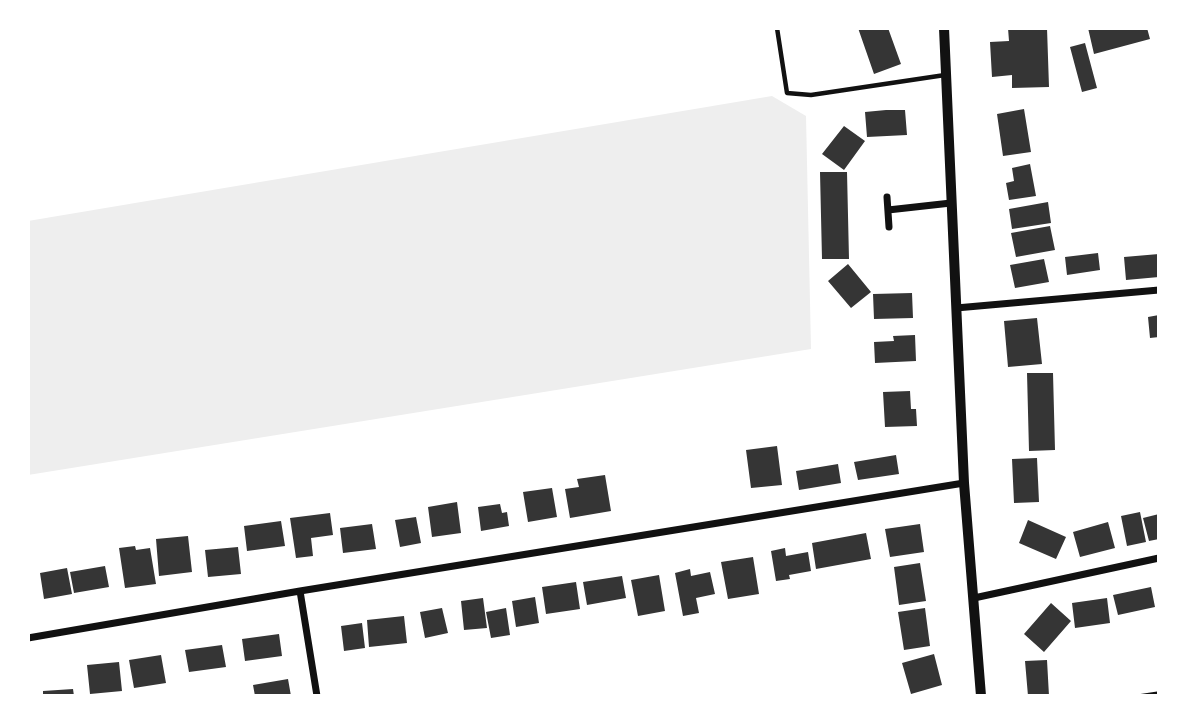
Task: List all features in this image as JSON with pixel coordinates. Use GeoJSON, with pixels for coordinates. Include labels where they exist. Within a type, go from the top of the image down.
{"type":"FeatureCollection","features":[{"type":"Feature","properties":{"kind":"street"},"geometry":{"type":"LineString","coordinates":[[944,28],[964,483],[981,696]]}},
{"type":"Feature","properties":{"kind":"street"},"geometry":{"type":"LineString","coordinates":[[887,197],[889,227]]}},
{"type":"Feature","properties":{"kind":"street"},"geometry":{"type":"LineString","coordinates":[[888,210],[951,203]]}},
{"type":"Feature","properties":{"kind":"street"},"geometry":{"type":"LineString","coordinates":[[956,308],[1159,290]]}},
{"type":"Feature","properties":{"kind":"street"},"geometry":{"type":"LineString","coordinates":[[28,638],[964,483]]}},
{"type":"Feature","properties":{"kind":"street"},"geometry":{"type":"LineString","coordinates":[[974,598],[1159,558]]}},
{"type":"Feature","properties":{"kind":"street"},"geometry":{"type":"LineString","coordinates":[[300,591],[317,696]]}},
{"type":"Feature","properties":{"kind":"lane"},"geometry":{"type":"LineString","coordinates":[[777,28],[787,93],[811,96],[946,75]]}},
{"type":"Feature","properties":{"kind":"path"},"geometry":{"type":"LineString","coordinates":[[1139,696],[1159,693]]}},
{"type":"Feature","properties":{"kind":"shaded area"},"geometry":{"type":"Polygon","coordinates":[[[772,96],[806,116],[811,349],[28,475],[28,221],[772,96]]]}},
{"type":"Feature","properties":{"kind":"building"},"geometry":{"type":"Polygon","coordinates":[[[858,28],[888,28],[901,64],[874,74],[858,28]]]}},
{"type":"Feature","properties":{"kind":"building"},"geometry":{"type":"Polygon","coordinates":[[[1008,28],[1047,28],[1049,87],[1012,88],[1012,75],[992,77],[990,42],[1009,41],[1008,28]]]}},
{"type":"Feature","properties":{"kind":"building"},"geometry":{"type":"Polygon","coordinates":[[[1088,28],[1147,28],[1150,39],[1094,54],[1088,28]]]}},
{"type":"Feature","properties":{"kind":"building"},"geometry":{"type":"Polygon","coordinates":[[[1085,43],[1097,88],[1082,92],[1070,47],[1085,43]]]}},
{"type":"Feature","properties":{"kind":"building"},"geometry":{"type":"Polygon","coordinates":[[[1024,109],[1031,152],[1003,156],[997,114],[1024,109]]]}},
{"type":"Feature","properties":{"kind":"building"},"geometry":{"type":"Polygon","coordinates":[[[905,110],[907,135],[867,137],[865,112],[905,110]]]}},
{"type":"Feature","properties":{"kind":"building"},"geometry":{"type":"Polygon","coordinates":[[[844,126],[865,141],[844,170],[822,154],[844,126]]]}},
{"type":"Feature","properties":{"kind":"building"},"geometry":{"type":"Polygon","coordinates":[[[1030,164],[1036,196],[1009,200],[1006,183],[1014,181],[1012,168],[1030,164]]]}},
{"type":"Feature","properties":{"kind":"building"},"geometry":{"type":"Polygon","coordinates":[[[820,172],[847,172],[849,259],[822,259],[820,172]]]}},
{"type":"Feature","properties":{"kind":"building"},"geometry":{"type":"Polygon","coordinates":[[[1048,202],[1051,223],[1012,229],[1009,209],[1048,202]]]}},
{"type":"Feature","properties":{"kind":"building"},"geometry":{"type":"Polygon","coordinates":[[[1050,226],[1055,250],[1016,257],[1011,233],[1050,226]]]}},
{"type":"Feature","properties":{"kind":"building"},"geometry":{"type":"Polygon","coordinates":[[[1098,253],[1100,270],[1067,275],[1065,257],[1098,253]]]}},
{"type":"Feature","properties":{"kind":"building"},"geometry":{"type":"Polygon","coordinates":[[[1159,254],[1159,277],[1126,280],[1124,257],[1159,254]]]}},
{"type":"Feature","properties":{"kind":"building"},"geometry":{"type":"Polygon","coordinates":[[[1044,259],[1049,282],[1015,288],[1010,265],[1044,259]]]}},
{"type":"Feature","properties":{"kind":"building"},"geometry":{"type":"Polygon","coordinates":[[[848,264],[871,292],[851,308],[828,281],[848,264]]]}},
{"type":"Feature","properties":{"kind":"building"},"geometry":{"type":"Polygon","coordinates":[[[912,293],[913,318],[874,319],[873,294],[912,293]]]}},
{"type":"Feature","properties":{"kind":"building"},"geometry":{"type":"Polygon","coordinates":[[[1159,315],[1159,337],[1150,338],[1148,317],[1159,315]]]}},
{"type":"Feature","properties":{"kind":"building"},"geometry":{"type":"Polygon","coordinates":[[[1037,318],[1042,364],[1008,367],[1004,321],[1037,318]]]}},
{"type":"Feature","properties":{"kind":"building"},"geometry":{"type":"Polygon","coordinates":[[[915,335],[916,361],[875,363],[874,342],[894,341],[893,336],[915,335]]]}},
{"type":"Feature","properties":{"kind":"building"},"geometry":{"type":"Polygon","coordinates":[[[1027,373],[1053,373],[1055,450],[1029,451],[1027,373]]]}},
{"type":"Feature","properties":{"kind":"building"},"geometry":{"type":"Polygon","coordinates":[[[910,391],[911,409],[916,409],[917,426],[885,427],[883,392],[910,391]]]}},
{"type":"Feature","properties":{"kind":"building"},"geometry":{"type":"Polygon","coordinates":[[[777,446],[782,485],[751,488],[746,450],[777,446]]]}},
{"type":"Feature","properties":{"kind":"building"},"geometry":{"type":"Polygon","coordinates":[[[896,455],[899,474],[858,480],[854,462],[896,455]]]}},
{"type":"Feature","properties":{"kind":"building"},"geometry":{"type":"Polygon","coordinates":[[[1037,458],[1039,502],[1014,503],[1012,459],[1037,458]]]}},
{"type":"Feature","properties":{"kind":"building"},"geometry":{"type":"Polygon","coordinates":[[[838,464],[841,483],[799,490],[796,471],[838,464]]]}},
{"type":"Feature","properties":{"kind":"building"},"geometry":{"type":"Polygon","coordinates":[[[605,475],[611,511],[570,518],[565,489],[579,487],[577,479],[605,475]]]}},
{"type":"Feature","properties":{"kind":"building"},"geometry":{"type":"Polygon","coordinates":[[[552,488],[557,517],[528,522],[523,492],[552,488]]]}},
{"type":"Feature","properties":{"kind":"building"},"geometry":{"type":"Polygon","coordinates":[[[457,502],[461,533],[432,537],[428,507],[457,502]]]}},
{"type":"Feature","properties":{"kind":"building"},"geometry":{"type":"Polygon","coordinates":[[[500,504],[502,513],[507,512],[509,526],[481,531],[478,507],[500,504]]]}},
{"type":"Feature","properties":{"kind":"building"},"geometry":{"type":"Polygon","coordinates":[[[1140,512],[1146,542],[1127,546],[1121,516],[1140,512]]]}},
{"type":"Feature","properties":{"kind":"building"},"geometry":{"type":"Polygon","coordinates":[[[330,513],[333,535],[311,538],[313,556],[296,558],[290,518],[330,513]]]}},
{"type":"Feature","properties":{"kind":"building"},"geometry":{"type":"Polygon","coordinates":[[[1159,514],[1159,539],[1149,541],[1143,518],[1159,514]]]}},
{"type":"Feature","properties":{"kind":"building"},"geometry":{"type":"Polygon","coordinates":[[[416,517],[421,543],[400,547],[395,520],[416,517]]]}},
{"type":"Feature","properties":{"kind":"building"},"geometry":{"type":"Polygon","coordinates":[[[1028,520],[1066,537],[1056,559],[1019,543],[1028,520]]]}},
{"type":"Feature","properties":{"kind":"building"},"geometry":{"type":"Polygon","coordinates":[[[281,521],[285,546],[247,551],[244,526],[281,521]]]}},
{"type":"Feature","properties":{"kind":"building"},"geometry":{"type":"Polygon","coordinates":[[[1108,522],[1115,548],[1080,557],[1073,532],[1108,522]]]}},
{"type":"Feature","properties":{"kind":"building"},"geometry":{"type":"Polygon","coordinates":[[[372,524],[376,549],[343,553],[340,528],[372,524]]]}},
{"type":"Feature","properties":{"kind":"building"},"geometry":{"type":"Polygon","coordinates":[[[920,524],[924,552],[890,557],[885,529],[920,524]]]}},
{"type":"Feature","properties":{"kind":"building"},"geometry":{"type":"Polygon","coordinates":[[[866,533],[871,559],[816,569],[812,543],[866,533]]]}},
{"type":"Feature","properties":{"kind":"building"},"geometry":{"type":"Polygon","coordinates":[[[188,536],[192,572],[159,576],[156,539],[188,536]]]}},
{"type":"Feature","properties":{"kind":"building"},"geometry":{"type":"Polygon","coordinates":[[[135,546],[136,550],[150,548],[156,584],[125,588],[119,548],[135,546]]]}},
{"type":"Feature","properties":{"kind":"building"},"geometry":{"type":"Polygon","coordinates":[[[238,547],[241,574],[208,577],[205,550],[238,547]]]}},
{"type":"Feature","properties":{"kind":"building"},"geometry":{"type":"Polygon","coordinates":[[[785,548],[786,556],[808,552],[811,571],[789,575],[790,579],[776,581],[771,551],[785,548]]]}},
{"type":"Feature","properties":{"kind":"building"},"geometry":{"type":"Polygon","coordinates":[[[753,557],[759,594],[728,599],[721,562],[753,557]]]}},
{"type":"Feature","properties":{"kind":"building"},"geometry":{"type":"Polygon","coordinates":[[[920,563],[926,601],[899,605],[894,567],[920,563]]]}},
{"type":"Feature","properties":{"kind":"building"},"geometry":{"type":"Polygon","coordinates":[[[105,566],[109,587],[74,593],[70,572],[105,566]]]}},
{"type":"Feature","properties":{"kind":"building"},"geometry":{"type":"Polygon","coordinates":[[[67,568],[72,594],[44,599],[40,573],[67,568]]]}},
{"type":"Feature","properties":{"kind":"building"},"geometry":{"type":"Polygon","coordinates":[[[690,569],[691,576],[710,572],[715,594],[696,598],[699,613],[683,616],[675,573],[690,569]]]}},
{"type":"Feature","properties":{"kind":"building"},"geometry":{"type":"Polygon","coordinates":[[[659,575],[665,611],[638,616],[631,580],[659,575]]]}},
{"type":"Feature","properties":{"kind":"building"},"geometry":{"type":"Polygon","coordinates":[[[622,576],[626,598],[587,605],[583,582],[622,576]]]}},
{"type":"Feature","properties":{"kind":"building"},"geometry":{"type":"Polygon","coordinates":[[[576,582],[580,609],[546,614],[542,587],[576,582]]]}},
{"type":"Feature","properties":{"kind":"building"},"geometry":{"type":"Polygon","coordinates":[[[1151,587],[1155,607],[1118,615],[1113,595],[1151,587]]]}},
{"type":"Feature","properties":{"kind":"building"},"geometry":{"type":"Polygon","coordinates":[[[535,597],[539,623],[516,627],[512,601],[535,597]]]}},
{"type":"Feature","properties":{"kind":"building"},"geometry":{"type":"Polygon","coordinates":[[[483,598],[487,628],[464,630],[461,601],[483,598]]]}},
{"type":"Feature","properties":{"kind":"building"},"geometry":{"type":"Polygon","coordinates":[[[1107,598],[1110,623],[1075,628],[1072,603],[1107,598]]]}},
{"type":"Feature","properties":{"kind":"building"},"geometry":{"type":"Polygon","coordinates":[[[1051,603],[1071,621],[1044,652],[1024,634],[1051,603]]]}},
{"type":"Feature","properties":{"kind":"building"},"geometry":{"type":"Polygon","coordinates":[[[442,608],[448,633],[425,638],[420,612],[442,608]]]}},
{"type":"Feature","properties":{"kind":"building"},"geometry":{"type":"Polygon","coordinates":[[[506,608],[510,635],[491,638],[486,612],[506,608]]]}},
{"type":"Feature","properties":{"kind":"building"},"geometry":{"type":"Polygon","coordinates":[[[925,608],[930,646],[904,650],[898,612],[925,608]]]}},
{"type":"Feature","properties":{"kind":"building"},"geometry":{"type":"Polygon","coordinates":[[[404,616],[407,643],[369,647],[367,620],[404,616]]]}},
{"type":"Feature","properties":{"kind":"building"},"geometry":{"type":"Polygon","coordinates":[[[362,623],[365,648],[344,651],[341,626],[362,623]]]}},
{"type":"Feature","properties":{"kind":"building"},"geometry":{"type":"Polygon","coordinates":[[[279,634],[282,656],[245,661],[242,639],[279,634]]]}},
{"type":"Feature","properties":{"kind":"building"},"geometry":{"type":"Polygon","coordinates":[[[222,645],[226,667],[189,672],[185,650],[222,645]]]}},
{"type":"Feature","properties":{"kind":"building"},"geometry":{"type":"Polygon","coordinates":[[[934,654],[942,685],[911,694],[902,663],[934,654]]]}},
{"type":"Feature","properties":{"kind":"building"},"geometry":{"type":"Polygon","coordinates":[[[161,655],[166,683],[134,688],[129,660],[161,655]]]}},
{"type":"Feature","properties":{"kind":"building"},"geometry":{"type":"Polygon","coordinates":[[[1047,660],[1049,696],[1028,696],[1025,661],[1047,660]]]}},
{"type":"Feature","properties":{"kind":"building"},"geometry":{"type":"Polygon","coordinates":[[[119,662],[122,691],[90,694],[87,665],[119,662]]]}},
{"type":"Feature","properties":{"kind":"building"},"geometry":{"type":"Polygon","coordinates":[[[288,679],[291,696],[255,696],[253,685],[288,679]]]}},
{"type":"Feature","properties":{"kind":"building"},"geometry":{"type":"Polygon","coordinates":[[[73,689],[74,696],[43,696],[43,691],[73,689]]]}}]}
